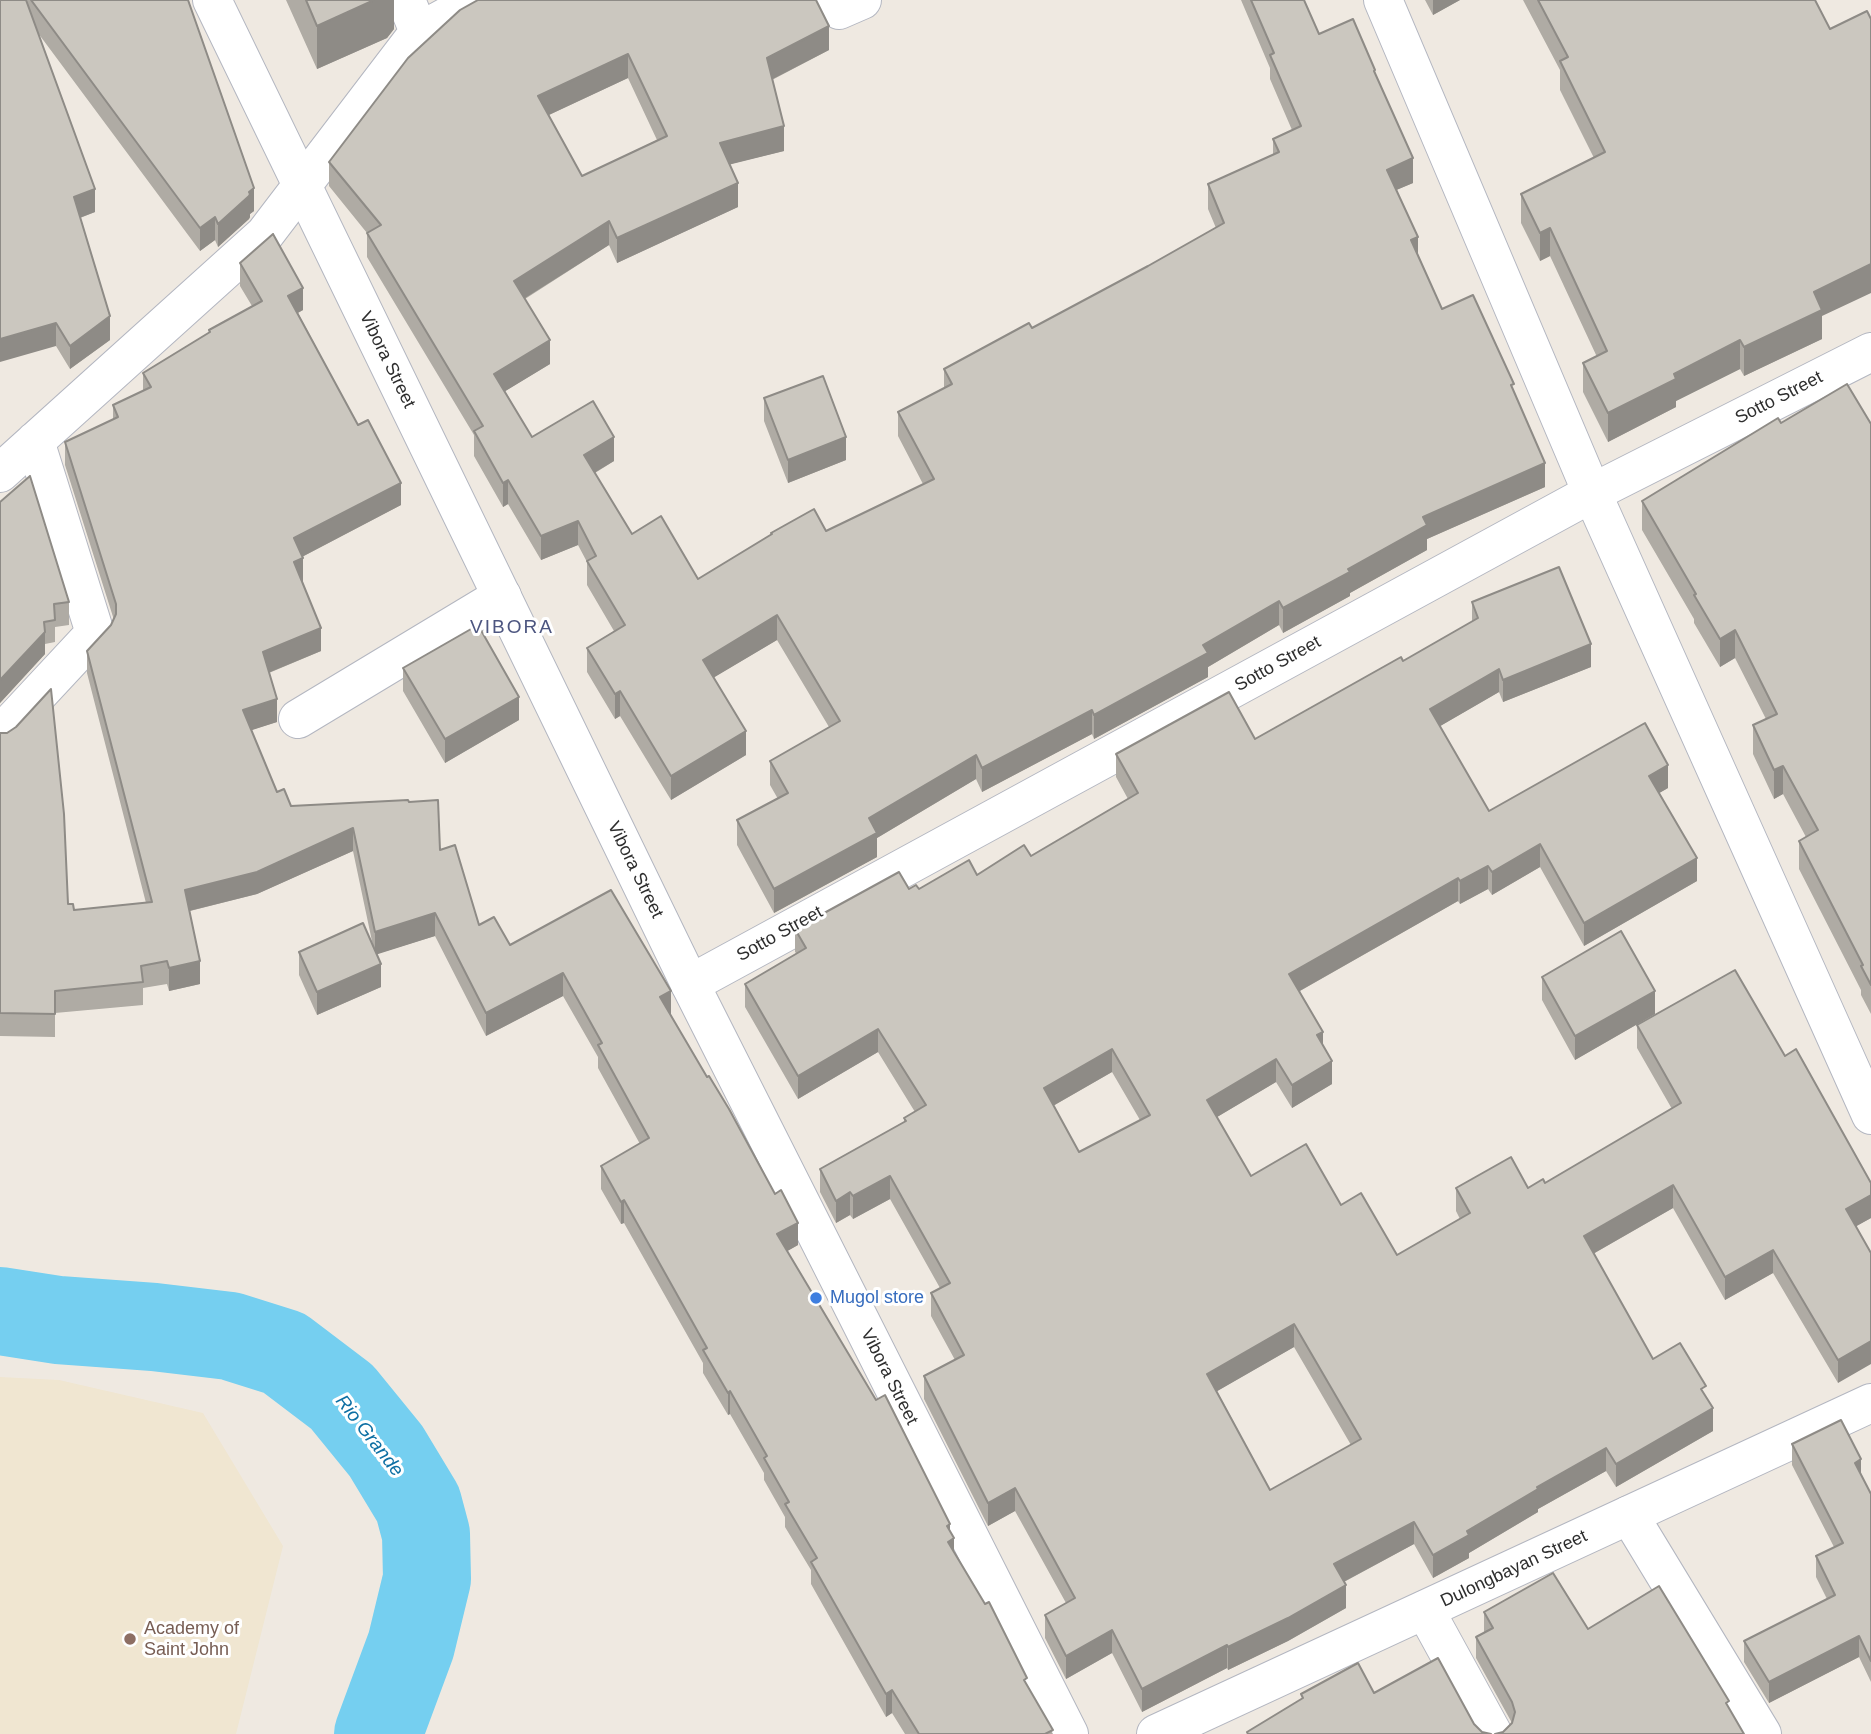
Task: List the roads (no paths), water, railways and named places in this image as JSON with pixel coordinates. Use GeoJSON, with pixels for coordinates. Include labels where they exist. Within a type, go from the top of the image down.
{"type":"FeatureCollection","features":[{"type":"Feature","properties":{"kind":"street","name":"Vibora Street"},"geometry":{"type":"LineString","coordinates":[[212,0],[690,984],[1069,1734]]}},
{"type":"Feature","properties":{"kind":"street"},"geometry":{"type":"LineString","coordinates":[[0,474],[265,234],[302,186],[412,16],[477,0]]}},
{"type":"Feature","properties":{"kind":"street"},"geometry":{"type":"LineString","coordinates":[[834,0],[839,10],[862,0]]}},
{"type":"Feature","properties":{"kind":"street"},"geometry":{"type":"LineString","coordinates":[[1383,0],[1592,493],[1871,1115]]}},
{"type":"Feature","properties":{"kind":"street","name":"Sotto Street"},"geometry":{"type":"LineString","coordinates":[[690,984],[1592,493],[1871,352]]}},
{"type":"Feature","properties":{"kind":"street"},"geometry":{"type":"LineString","coordinates":[[0,735],[95,633],[35,441]]}},
{"type":"Feature","properties":{"kind":"street"},"geometry":{"type":"LineString","coordinates":[[298,719],[502,596]]}},
{"type":"Feature","properties":{"kind":"street","name":"Dulongbayan Street"},"geometry":{"type":"LineString","coordinates":[[1156,1734],[1871,1404]]}},
{"type":"Feature","properties":{"kind":"street"},"geometry":{"type":"LineString","coordinates":[[1629,1515],[1762,1734]]}},
{"type":"Feature","properties":{"kind":"street"},"geometry":{"type":"LineString","coordinates":[[1425,1610],[1493,1734]]}},
{"type":"Feature","properties":{"kind":"waterway","name":"Rio Grande"},"geometry":{"type":"LineString","coordinates":[[0,1311],[58,1320],[230,1336],[284,1353],[342,1397],[386,1451],[418,1504],[426,1534],[427,1579],[411,1645],[378,1734]]}},
{"type":"Feature","properties":{"kind":"place","name":"Mugol store"},"geometry":{"type":"Point","coordinates":[816,1298]}},
{"type":"Feature","properties":{"kind":"place","name":"Academy of Saint John"},"geometry":{"type":"Point","coordinates":[130,1639]}},
{"type":"Feature","properties":{"kind":"district","name":"VIBORA"},"geometry":{"type":"Point","coordinates":[512,628]}}]}
